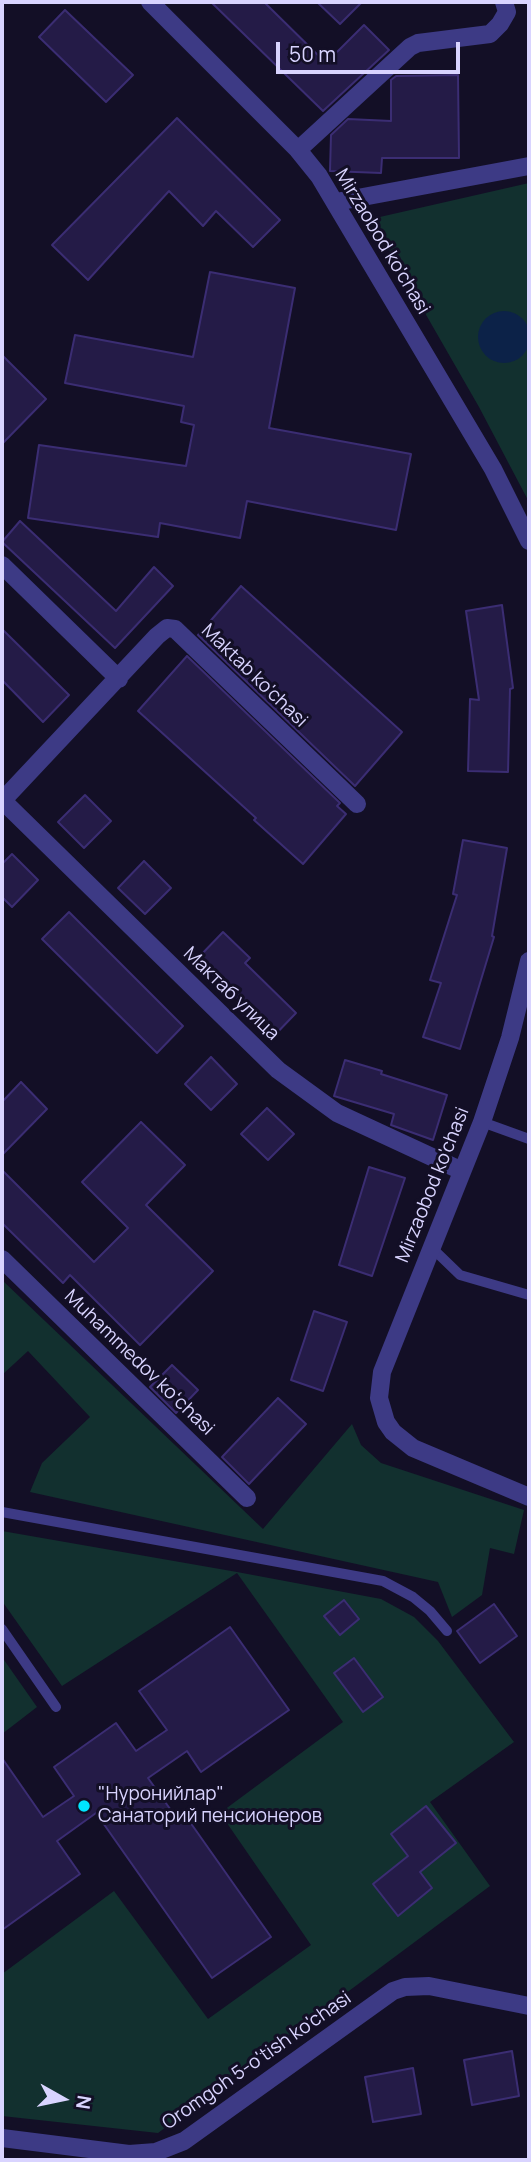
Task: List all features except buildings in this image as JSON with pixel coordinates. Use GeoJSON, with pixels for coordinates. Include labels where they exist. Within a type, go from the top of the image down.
{"type":"FeatureCollection","features":[{"type":"Feature","properties":{"kind":"street","name":"Mirzaobod ko'chasi"},"geometry":{"type":"LineString","coordinates":[[150,2],[298,150],[336,202],[486,458],[529,541]]}},
{"type":"Feature","properties":{"kind":"street"},"geometry":{"type":"LineString","coordinates":[[298,150],[410,47],[418,43],[490,34],[507,12],[504,2]]}},
{"type":"Feature","properties":{"kind":"street"},"geometry":{"type":"LineString","coordinates":[[336,202],[529,166]]}},
{"type":"Feature","properties":{"kind":"street"},"geometry":{"type":"LineString","coordinates":[[2,565],[119,679],[2,801]]}},
{"type":"Feature","properties":{"kind":"street","name":"Maktab ko'chasi"},"geometry":{"type":"LineString","coordinates":[[119,679],[157,636],[167,628],[175,629],[357,804]]}},
{"type":"Feature","properties":{"kind":"street","name":"Мактаб улица"},"geometry":{"type":"LineString","coordinates":[[2,801],[278,1070],[337,1113],[462,1171]]}},
{"type":"Feature","properties":{"kind":"street","name":"Mirzaobod ko'chasi"},"geometry":{"type":"LineString","coordinates":[[529,961],[510,1038],[482,1122],[382,1372],[379,1398],[386,1422],[393,1432],[413,1448],[529,1497]]}},
{"type":"Feature","properties":{"kind":"street","name":"Muhammedov koʻchasi"},"geometry":{"type":"LineString","coordinates":[[2,1259],[247,1498]]}},
{"type":"Feature","properties":{"kind":"street","name":"Oromgoh 5-o'tish ko'chasi"},"geometry":{"type":"LineString","coordinates":[[2,2138],[130,2157],[156,2152],[184,2141],[393,1991],[418,1985],[429,1986],[529,2006]]}},
{"type":"Feature","properties":{"kind":"lane"},"geometry":{"type":"LineString","coordinates":[[482,1122],[529,1139]]}},
{"type":"Feature","properties":{"kind":"lane"},"geometry":{"type":"LineString","coordinates":[[431,1247],[460,1275],[529,1295]]}},
{"type":"Feature","properties":{"kind":"lane"},"geometry":{"type":"LineString","coordinates":[[2,1513],[383,1581],[413,1597],[430,1611],[447,1631]]}},
{"type":"Feature","properties":{"kind":"lane"},"geometry":{"type":"LineString","coordinates":[[2,1629],[56,1707]]}},
{"type":"Feature","properties":{"kind":"green space"},"geometry":{"type":"Polygon","coordinates":[[[529,183],[529,502],[479,407],[371,219],[529,183]]]}},
{"type":"Feature","properties":{"kind":"green space"},"geometry":{"type":"Polygon","coordinates":[[[2,1280],[263,1529],[352,1424],[361,1445],[381,1463],[524,1510],[514,1554],[490,1548],[482,1595],[452,1617],[438,1582],[30,1492],[42,1463],[90,1417],[28,1351],[2,1375],[2,1280]]]}},
{"type":"Feature","properties":{"kind":"green space"},"geometry":{"type":"Polygon","coordinates":[[[2,1531],[237,1572],[381,1599],[414,1617],[438,1641],[514,1742],[430,1802],[490,1886],[158,2133],[2,2116],[2,1974],[114,1891],[208,2019],[311,1945],[220,1813],[343,1722],[237,1573],[62,1686],[2,1601],[2,1531]]]}},
{"type":"Feature","properties":{"kind":"green space"},"geometry":{"type":"Polygon","coordinates":[[[2,1657],[37,1707],[2,1734],[2,1657]]]}},
{"type":"Feature","properties":{"kind":"water"},"geometry":{"type":"Polygon","coordinates":[[[504,311],[523,318],[530,337],[523,356],[504,363],[485,356],[478,337],[485,318],[504,311]]]}},
{"type":"Feature","properties":{"kind":"place","name":"\"Нуронийлар\" Санаторий пенсионеров"},"geometry":{"type":"Point","coordinates":[84,1806]}}]}
